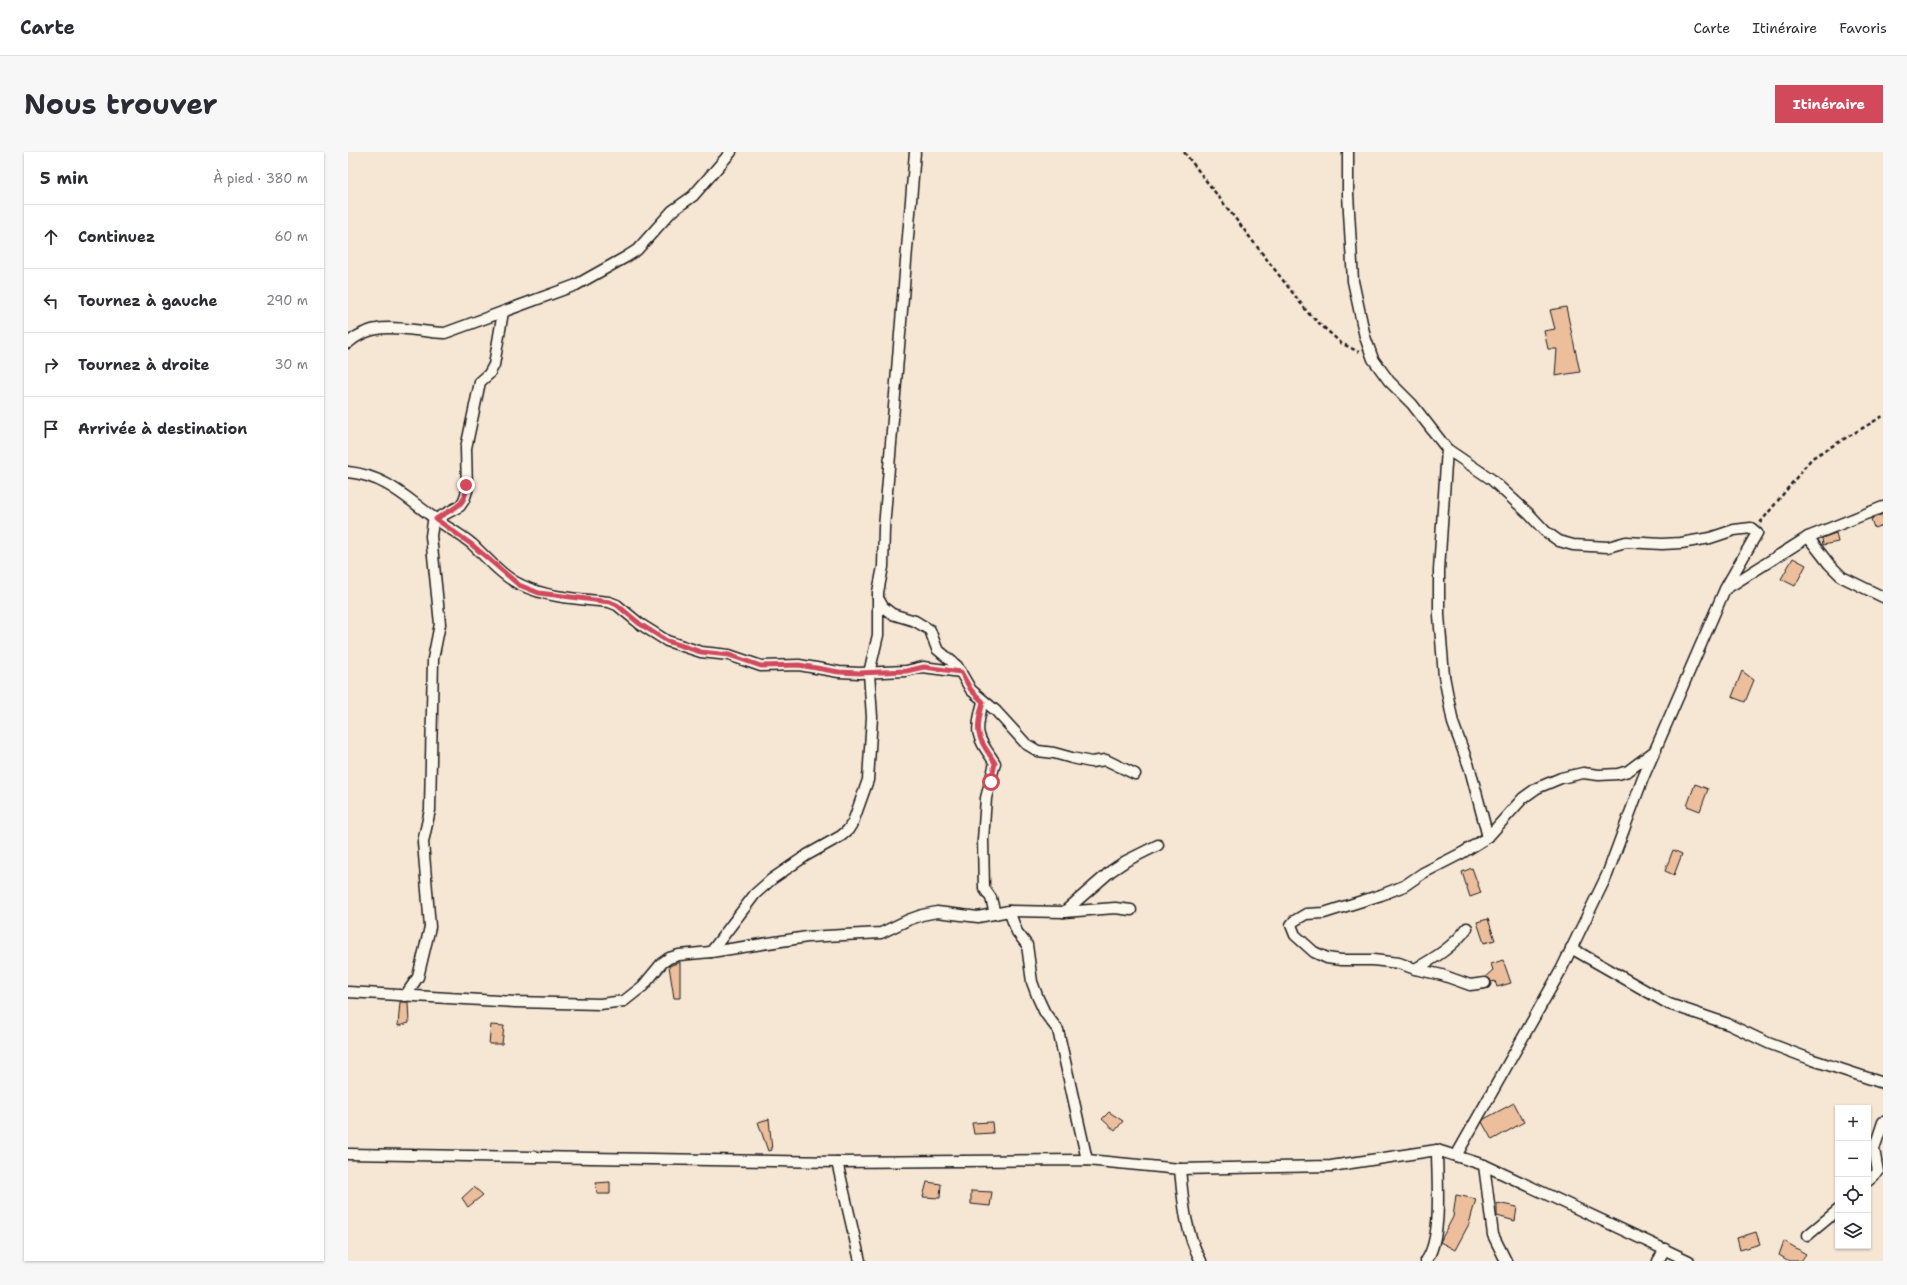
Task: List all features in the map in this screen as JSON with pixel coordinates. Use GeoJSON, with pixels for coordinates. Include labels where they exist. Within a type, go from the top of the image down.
{"type":"FeatureCollection","features":[{"type":"Feature","properties":{"kind":"street"},"geometry":{"type":"LineString","coordinates":[[348,343],[357,335],[370,329],[402,328],[426,332],[445,333],[463,327],[482,318],[503,312],[576,285],[637,250],[672,211],[693,196],[731,152]]}},
{"type":"Feature","properties":{"kind":"street"},"geometry":{"type":"LineString","coordinates":[[711,952],[755,894],[772,879],[807,855],[848,830],[868,780],[872,717],[869,673],[878,635],[878,592],[883,567],[884,528],[915,152]]}},
{"type":"Feature","properties":{"kind":"street"},"geometry":{"type":"LineString","coordinates":[[1348,152],[1348,194],[1353,281],[1359,311],[1373,359],[1389,381],[1412,404],[1447,449],[1492,480],[1545,531],[1559,541],[1573,545],[1608,547],[1626,542],[1662,544],[1681,543],[1710,538],[1734,530],[1751,528],[1757,533],[1725,589],[1643,778],[1607,875],[1560,970],[1456,1156]]}},
{"type":"Feature","properties":{"kind":"street"},"geometry":{"type":"LineString","coordinates":[[404,996],[418,977],[430,927],[423,842],[430,810],[433,659],[440,624],[431,536],[433,522],[460,506],[467,491],[466,448],[480,382],[489,374],[494,365],[503,312]]}},
{"type":"Feature","properties":{"kind":"street"},"geometry":{"type":"LineString","coordinates":[[1447,449],[1439,570],[1439,615],[1444,676],[1453,723],[1470,769],[1488,837]]}},
{"type":"Feature","properties":{"kind":"street"},"geometry":{"type":"LineString","coordinates":[[348,472],[369,476],[386,483],[471,544],[519,585],[539,593],[610,602],[617,605],[633,620],[644,627],[667,641],[681,646],[701,652],[729,655],[761,666],[799,665],[839,672],[869,673],[906,671],[924,667],[961,672]]}},
{"type":"Feature","properties":{"kind":"street"},"geometry":{"type":"LineString","coordinates":[[1725,589],[1808,537],[1883,507]]}},
{"type":"Feature","properties":{"kind":"street"},"geometry":{"type":"LineString","coordinates":[[1808,537],[1829,564],[1842,577],[1883,597]]}},
{"type":"Feature","properties":{"kind":"street"},"geometry":{"type":"LineString","coordinates":[[878,598],[883,607],[892,614],[916,621],[930,630],[937,649],[953,661],[971,690],[983,702],[996,711],[1026,744],[1038,751],[1092,762],[1106,760],[1136,774]]}},
{"type":"Feature","properties":{"kind":"street"},"geometry":{"type":"LineString","coordinates":[[983,702],[978,723],[978,735],[982,744],[995,763],[986,798],[983,840],[984,888],[991,898],[995,914]]}},
{"type":"Feature","properties":{"kind":"street"},"geometry":{"type":"LineString","coordinates":[[1485,983],[1470,985],[1442,975],[1415,969],[1400,963],[1326,958],[1314,952],[1296,935],[1291,925],[1294,921],[1306,914],[1324,913],[1404,886],[1488,837],[1522,798],[1536,788],[1561,778],[1583,774],[1618,774],[1628,771],[1656,750]]}},
{"type":"Feature","properties":{"kind":"street"},"geometry":{"type":"LineString","coordinates":[[1064,912],[1111,871],[1126,861],[1158,845]]}},
{"type":"Feature","properties":{"kind":"street"},"geometry":{"type":"LineString","coordinates":[[348,992],[423,997],[600,1004],[624,1000],[643,986],[662,963],[669,958],[679,955],[711,952],[807,937],[881,932],[922,915],[937,912],[978,917],[1009,911],[1064,912],[1115,908],[1131,910]]}},
{"type":"Feature","properties":{"kind":"street"},"geometry":{"type":"LineString","coordinates":[[1009,911],[1017,932],[1027,945],[1032,982],[1038,998],[1045,1013],[1058,1030],[1087,1160]]}},
{"type":"Feature","properties":{"kind":"street"},"geometry":{"type":"LineString","coordinates":[[1415,969],[1443,952],[1460,938],[1467,928]]}},
{"type":"Feature","properties":{"kind":"street"},"geometry":{"type":"LineString","coordinates":[[1571,948],[1669,1004],[1728,1024],[1813,1060],[1883,1083]]}},
{"type":"Feature","properties":{"kind":"street"},"geometry":{"type":"LineString","coordinates":[[418,977],[423,997]]}},
{"type":"Feature","properties":{"kind":"street"},"geometry":{"type":"LineString","coordinates":[[1871,1178],[1878,1172],[1874,1149],[1883,1122]]}},
{"type":"Feature","properties":{"kind":"street"},"geometry":{"type":"LineString","coordinates":[[1426,1261],[1432,1253],[1437,1228],[1438,1150]]}},
{"type":"Feature","properties":{"kind":"street"},"geometry":{"type":"LineString","coordinates":[[348,1154],[837,1162],[1087,1160],[1180,1169],[1331,1166],[1438,1150],[1484,1165],[1665,1248],[1689,1261]]}},
{"type":"Feature","properties":{"kind":"street"},"geometry":{"type":"LineString","coordinates":[[837,1162],[860,1261]]}},
{"type":"Feature","properties":{"kind":"street"},"geometry":{"type":"LineString","coordinates":[[1484,1165],[1493,1235],[1506,1261]]}},
{"type":"Feature","properties":{"kind":"street"},"geometry":{"type":"LineString","coordinates":[[1180,1169],[1184,1211],[1195,1250],[1201,1261]]}},
{"type":"Feature","properties":{"kind":"street"},"geometry":{"type":"LineString","coordinates":[[1808,1235],[1835,1212]]}},
{"type":"Feature","properties":{"kind":"street"},"geometry":{"type":"LineString","coordinates":[[1658,1261],[1665,1248]]}},
{"type":"Feature","properties":{"kind":"path"},"geometry":{"type":"LineString","coordinates":[[1184,152],[1309,314],[1341,342],[1373,359]]}},
{"type":"Feature","properties":{"kind":"path"},"geometry":{"type":"LineString","coordinates":[[1755,530],[1812,458],[1883,416]]}},
{"type":"Feature","properties":{"kind":"building"},"geometry":{"type":"Polygon","coordinates":[[[1566,307],[1580,372],[1555,376],[1557,349],[1548,349],[1544,331],[1555,329],[1550,310],[1566,307]]]}},
{"type":"Feature","properties":{"kind":"building"},"geometry":{"type":"Polygon","coordinates":[[[1883,514],[1883,525],[1874,528],[1871,519],[1883,514]]]}},
{"type":"Feature","properties":{"kind":"building"},"geometry":{"type":"Polygon","coordinates":[[[1836,533],[1838,542],[1823,545],[1822,538],[1836,533]]]}},
{"type":"Feature","properties":{"kind":"building"},"geometry":{"type":"Polygon","coordinates":[[[1793,558],[1806,565],[1795,586],[1781,579],[1793,558]]]}},
{"type":"Feature","properties":{"kind":"building"},"geometry":{"type":"Polygon","coordinates":[[[1742,671],[1754,680],[1745,702],[1732,697],[1742,671]]]}},
{"type":"Feature","properties":{"kind":"building"},"geometry":{"type":"Polygon","coordinates":[[[1695,784],[1708,789],[1700,811],[1687,806],[1695,784]]]}},
{"type":"Feature","properties":{"kind":"building"},"geometry":{"type":"Polygon","coordinates":[[[1673,850],[1682,854],[1674,875],[1665,871],[1673,850]]]}},
{"type":"Feature","properties":{"kind":"building"},"geometry":{"type":"Polygon","coordinates":[[[1472,868],[1481,893],[1470,897],[1462,872],[1472,868]]]}},
{"type":"Feature","properties":{"kind":"building"},"geometry":{"type":"Polygon","coordinates":[[[1488,919],[1495,940],[1484,943],[1477,922],[1488,919]]]}},
{"type":"Feature","properties":{"kind":"building"},"geometry":{"type":"Polygon","coordinates":[[[1503,960],[1511,983],[1497,987],[1495,981],[1491,982],[1490,979],[1485,977],[1493,970],[1491,964],[1503,960]]]}},
{"type":"Feature","properties":{"kind":"building"},"geometry":{"type":"Polygon","coordinates":[[[680,962],[680,998],[674,998],[669,966],[680,962]]]}},
{"type":"Feature","properties":{"kind":"building"},"geometry":{"type":"Polygon","coordinates":[[[400,1002],[408,1002],[409,1023],[398,1026],[400,1002]]]}},
{"type":"Feature","properties":{"kind":"building"},"geometry":{"type":"Polygon","coordinates":[[[491,1025],[504,1026],[502,1044],[489,1044],[491,1025]]]}},
{"type":"Feature","properties":{"kind":"building"},"geometry":{"type":"Polygon","coordinates":[[[1514,1103],[1524,1122],[1492,1140],[1482,1122],[1484,1119],[1514,1103]]]}},
{"type":"Feature","properties":{"kind":"building"},"geometry":{"type":"Polygon","coordinates":[[[1109,1112],[1123,1121],[1115,1131],[1102,1119],[1109,1112]]]}},
{"type":"Feature","properties":{"kind":"building"},"geometry":{"type":"Polygon","coordinates":[[[769,1119],[772,1150],[768,1151],[758,1122],[769,1119]]]}},
{"type":"Feature","properties":{"kind":"building"},"geometry":{"type":"Polygon","coordinates":[[[992,1122],[993,1133],[974,1134],[972,1123],[992,1122]]]}},
{"type":"Feature","properties":{"kind":"building"},"geometry":{"type":"Polygon","coordinates":[[[610,1182],[610,1194],[597,1194],[596,1183],[610,1182]]]}},
{"type":"Feature","properties":{"kind":"building"},"geometry":{"type":"Polygon","coordinates":[[[927,1182],[941,1184],[940,1198],[923,1197],[927,1182]]]}},
{"type":"Feature","properties":{"kind":"building"},"geometry":{"type":"Polygon","coordinates":[[[474,1187],[483,1195],[468,1207],[462,1198],[474,1187]]]}},
{"type":"Feature","properties":{"kind":"building"},"geometry":{"type":"Polygon","coordinates":[[[971,1191],[992,1192],[990,1206],[971,1204],[971,1191]]]}},
{"type":"Feature","properties":{"kind":"building"},"geometry":{"type":"Polygon","coordinates":[[[1456,1195],[1476,1199],[1469,1224],[1455,1250],[1440,1242],[1453,1217],[1456,1195]]]}},
{"type":"Feature","properties":{"kind":"building"},"geometry":{"type":"Polygon","coordinates":[[[1497,1203],[1517,1207],[1515,1221],[1497,1216],[1497,1203]]]}},
{"type":"Feature","properties":{"kind":"building"},"geometry":{"type":"Polygon","coordinates":[[[1756,1232],[1760,1244],[1740,1250],[1737,1238],[1756,1232]]]}},
{"type":"Feature","properties":{"kind":"building"},"geometry":{"type":"Polygon","coordinates":[[[1784,1241],[1806,1254],[1801,1261],[1789,1261],[1779,1255],[1784,1241]]]}},
{"type":"Feature","properties":{"kind":"route"},"geometry":{"type":"LineString","coordinates":[[466,485],[467,491],[460,506],[436,519],[471,544],[519,585],[539,593],[610,602],[626,611],[633,620],[667,641],[701,652],[729,655],[761,666],[799,665],[839,672],[859,673],[906,671],[924,667],[961,672],[971,690],[983,702],[978,723],[978,735],[982,744],[995,763],[991,782]]}}]}
